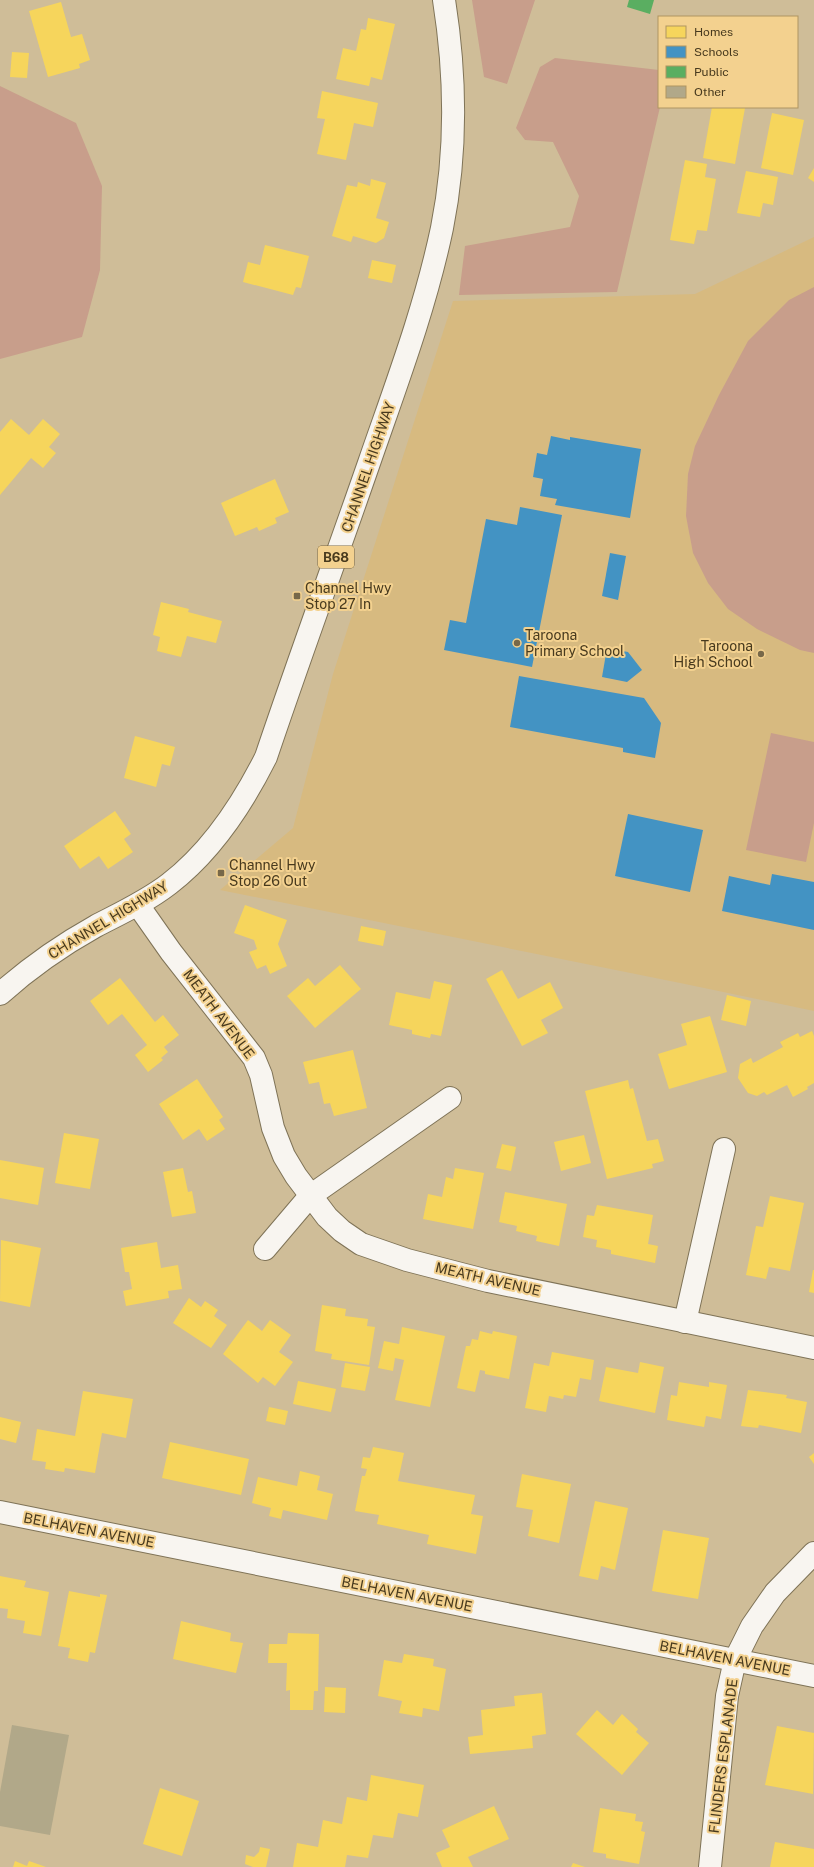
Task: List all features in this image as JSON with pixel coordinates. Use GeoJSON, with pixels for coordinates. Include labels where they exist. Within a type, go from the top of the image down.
{"type":"FeatureCollection","features":[{"type":"Feature","properties":{"kind":"street","name":"CHANNEL HIGHWAY"},"geometry":{"type":"LineString","coordinates":[[0,994],[22,974],[56,950],[95,927],[138,905],[169,884],[186,870],[221,832],[250,788],[266,757],[414,334],[442,228],[451,159],[454,96],[450,39],[444,0]]}},
{"type":"Feature","properties":{"kind":"street","name":"MEATH AVENUE"},"geometry":{"type":"LineString","coordinates":[[138,905],[171,952],[254,1058],[261,1074],[273,1128],[284,1156],[310,1196],[342,1231],[362,1244],[384,1253],[488,1281],[814,1348]]}},
{"type":"Feature","properties":{"kind":"street"},"geometry":{"type":"LineString","coordinates":[[265,1249],[310,1196],[450,1098]]}},
{"type":"Feature","properties":{"kind":"street"},"geometry":{"type":"LineString","coordinates":[[686,1322],[724,1149]]}},
{"type":"Feature","properties":{"kind":"street","name":"BELHAVEN AVENUE"},"geometry":{"type":"LineString","coordinates":[[0,1512],[814,1676]]}},
{"type":"Feature","properties":{"kind":"street","name":"FLINDERS ESPLANADE"},"geometry":{"type":"LineString","coordinates":[[710,1867],[727,1696],[735,1660],[752,1626],[771,1599],[814,1553]]}},
{"type":"Feature","properties":{"kind":"shaded area"},"geometry":{"type":"Polygon","coordinates":[[[472,0],[535,0],[507,84],[484,77],[472,0]]]}},
{"type":"Feature","properties":{"kind":"shaded area"},"geometry":{"type":"Polygon","coordinates":[[[555,58],[658,70],[658,108],[660,108],[617,292],[459,295],[465,246],[570,227],[579,196],[553,142],[525,140],[516,128],[540,67],[555,58]]]}},
{"type":"Feature","properties":{"kind":"shaded area"},"geometry":{"type":"Polygon","coordinates":[[[0,86],[76,123],[102,186],[100,270],[82,337],[0,359],[0,86]]]}},
{"type":"Feature","properties":{"kind":"shaded area","name":"Taroona Primary School"},"geometry":{"type":"Polygon","coordinates":[[[814,237],[814,1011],[220,890],[293,828],[333,674],[453,301],[695,294],[814,237]]]}},
{"type":"Feature","properties":{"kind":"shaded area"},"geometry":{"type":"Polygon","coordinates":[[[814,287],[814,653],[800,650],[757,629],[728,609],[708,583],[693,553],[686,516],[688,474],[695,446],[719,395],[748,341],[789,300],[814,287]]]}},
{"type":"Feature","properties":{"kind":"shaded area"},"geometry":{"type":"Polygon","coordinates":[[[771,733],[814,742],[814,823],[806,862],[746,850],[771,733]]]}},
{"type":"Feature","properties":{"kind":"building: Homes"},"geometry":{"type":"Polygon","coordinates":[[[61,2],[71,37],[82,34],[90,60],[79,64],[80,68],[48,77],[29,11],[61,2]]]}},
{"type":"Feature","properties":{"kind":"building: Homes"},"geometry":{"type":"Polygon","coordinates":[[[368,18],[395,24],[382,80],[371,77],[369,86],[336,79],[343,48],[356,51],[361,29],[366,30],[368,18]]]}},
{"type":"Feature","properties":{"kind":"building: Homes"},"geometry":{"type":"Polygon","coordinates":[[[12,52],[29,53],[27,78],[10,77],[12,52]]]}},
{"type":"Feature","properties":{"kind":"building: Homes"},"geometry":{"type":"Polygon","coordinates":[[[322,91],[378,103],[373,127],[354,123],[346,160],[317,154],[325,119],[317,118],[322,91]]]}},
{"type":"Feature","properties":{"kind":"building: Homes"},"geometry":{"type":"Polygon","coordinates":[[[712,108],[745,108],[735,164],[703,158],[712,108]]]}},
{"type":"Feature","properties":{"kind":"building: Homes"},"geometry":{"type":"Polygon","coordinates":[[[772,113],[804,120],[793,175],[761,168],[772,113]]]}},
{"type":"Feature","properties":{"kind":"building: Homes"},"geometry":{"type":"Polygon","coordinates":[[[685,160],[707,164],[705,177],[716,179],[707,231],[697,230],[694,244],[670,240],[685,160]]]}},
{"type":"Feature","properties":{"kind":"building: Homes"},"geometry":{"type":"Polygon","coordinates":[[[814,168],[814,182],[808,178],[814,168]]]}},
{"type":"Feature","properties":{"kind":"building: Homes"},"geometry":{"type":"Polygon","coordinates":[[[746,171],[778,177],[773,205],[763,203],[760,217],[737,213],[746,171]]]}},
{"type":"Feature","properties":{"kind":"building: Homes"},"geometry":{"type":"Polygon","coordinates":[[[371,179],[386,183],[376,218],[389,222],[384,238],[376,243],[353,236],[351,242],[332,236],[347,185],[357,187],[358,182],[370,186],[371,179]]]}},
{"type":"Feature","properties":{"kind":"building: Homes"},"geometry":{"type":"Polygon","coordinates":[[[265,245],[309,256],[301,288],[296,287],[293,295],[243,282],[248,262],[260,265],[265,245]]]}},
{"type":"Feature","properties":{"kind":"building: Homes"},"geometry":{"type":"Polygon","coordinates":[[[372,260],[396,265],[392,283],[368,278],[372,260]]]}},
{"type":"Feature","properties":{"kind":"building: Homes"},"geometry":{"type":"Polygon","coordinates":[[[11,419],[29,435],[43,419],[60,434],[49,447],[56,453],[43,468],[31,458],[0,495],[0,432],[11,419]]]}},
{"type":"Feature","properties":{"kind":"building: Homes"},"geometry":{"type":"Polygon","coordinates":[[[275,479],[289,512],[275,518],[277,523],[259,531],[257,527],[235,536],[221,503],[275,479]]]}},
{"type":"Feature","properties":{"kind":"building: Homes"},"geometry":{"type":"Polygon","coordinates":[[[161,602],[189,609],[188,612],[222,621],[216,643],[187,636],[181,657],[157,651],[160,637],[153,635],[161,602]]]}},
{"type":"Feature","properties":{"kind":"building: Homes"},"geometry":{"type":"Polygon","coordinates":[[[135,736],[175,747],[170,766],[162,764],[156,787],[124,778],[135,736]]]}},
{"type":"Feature","properties":{"kind":"building: Homes"},"geometry":{"type":"Polygon","coordinates":[[[115,811],[131,834],[124,839],[133,852],[108,869],[99,856],[80,869],[64,846],[115,811]]]}},
{"type":"Feature","properties":{"kind":"building: Homes"},"geometry":{"type":"Polygon","coordinates":[[[245,905],[287,920],[278,944],[287,966],[270,974],[266,965],[257,969],[249,952],[257,949],[254,940],[234,933],[245,905]]]}},
{"type":"Feature","properties":{"kind":"building: Homes"},"geometry":{"type":"Polygon","coordinates":[[[361,926],[386,931],[383,946],[358,941],[361,926]]]}},
{"type":"Feature","properties":{"kind":"building: Homes"},"geometry":{"type":"Polygon","coordinates":[[[340,965],[361,989],[315,1028],[287,996],[308,978],[315,986],[340,965]]]}},
{"type":"Feature","properties":{"kind":"building: Homes"},"geometry":{"type":"Polygon","coordinates":[[[502,970],[518,999],[550,982],[563,1008],[541,1020],[548,1033],[522,1046],[486,979],[502,970]]]}},
{"type":"Feature","properties":{"kind":"building: Homes"},"geometry":{"type":"Polygon","coordinates":[[[120,978],[155,1022],[163,1015],[179,1035],[164,1047],[168,1052],[161,1058],[163,1060],[148,1072],[135,1055],[147,1045],[122,1014],[108,1025],[90,1001],[120,978]]]}},
{"type":"Feature","properties":{"kind":"building: Homes"},"geometry":{"type":"Polygon","coordinates":[[[434,981],[452,985],[441,1036],[431,1034],[430,1038],[412,1034],[412,1030],[389,1025],[396,992],[430,999],[434,981]]]}},
{"type":"Feature","properties":{"kind":"building: Homes"},"geometry":{"type":"Polygon","coordinates":[[[727,995],[751,1001],[746,1026],[721,1020],[727,995]]]}},
{"type":"Feature","properties":{"kind":"building: Homes"},"geometry":{"type":"Polygon","coordinates":[[[710,1016],[727,1072],[669,1089],[658,1054],[687,1045],[681,1024],[710,1016]]]}},
{"type":"Feature","properties":{"kind":"building: Homes"},"geometry":{"type":"Polygon","coordinates":[[[812,1031],[814,1036],[814,1083],[807,1087],[808,1089],[793,1097],[787,1085],[767,1095],[764,1092],[757,1096],[748,1093],[738,1078],[740,1064],[751,1058],[753,1063],[783,1047],[780,1042],[798,1033],[800,1037],[812,1031]]]}},
{"type":"Feature","properties":{"kind":"building: Homes"},"geometry":{"type":"Polygon","coordinates":[[[353,1050],[367,1108],[334,1116],[330,1103],[324,1104],[319,1082],[309,1084],[303,1062],[353,1050]]]}},
{"type":"Feature","properties":{"kind":"building: Homes"},"geometry":{"type":"Polygon","coordinates":[[[197,1079],[223,1117],[219,1120],[225,1129],[207,1141],[199,1129],[183,1140],[159,1104],[197,1079]]]}},
{"type":"Feature","properties":{"kind":"building: Homes"},"geometry":{"type":"Polygon","coordinates":[[[628,1080],[630,1089],[633,1088],[647,1141],[658,1139],[664,1161],[652,1164],[653,1168],[607,1179],[585,1091],[628,1080]]]}},
{"type":"Feature","properties":{"kind":"building: Homes"},"geometry":{"type":"Polygon","coordinates":[[[64,1133],[99,1139],[90,1189],[55,1183],[64,1133]]]}},
{"type":"Feature","properties":{"kind":"building: Homes"},"geometry":{"type":"Polygon","coordinates":[[[584,1135],[591,1163],[561,1171],[554,1142],[584,1135]]]}},
{"type":"Feature","properties":{"kind":"building: Homes"},"geometry":{"type":"Polygon","coordinates":[[[502,1144],[516,1147],[511,1171],[496,1168],[502,1144]]]}},
{"type":"Feature","properties":{"kind":"building: Homes"},"geometry":{"type":"Polygon","coordinates":[[[0,1160],[44,1168],[38,1205],[0,1198],[0,1160]]]}},
{"type":"Feature","properties":{"kind":"building: Homes"},"geometry":{"type":"Polygon","coordinates":[[[183,1168],[188,1192],[192,1191],[196,1213],[172,1217],[163,1172],[183,1168]]]}},
{"type":"Feature","properties":{"kind":"building: Homes"},"geometry":{"type":"Polygon","coordinates":[[[455,1168],[484,1173],[473,1229],[423,1219],[428,1194],[442,1197],[446,1177],[453,1179],[455,1168]]]}},
{"type":"Feature","properties":{"kind":"building: Homes"},"geometry":{"type":"Polygon","coordinates":[[[505,1192],[567,1204],[559,1246],[536,1241],[537,1236],[516,1231],[517,1226],[499,1222],[505,1192]]]}},
{"type":"Feature","properties":{"kind":"building: Homes"},"geometry":{"type":"Polygon","coordinates":[[[770,1196],[804,1203],[790,1271],[769,1267],[766,1279],[746,1275],[756,1226],[763,1227],[770,1196]]]}},
{"type":"Feature","properties":{"kind":"building: Homes"},"geometry":{"type":"Polygon","coordinates":[[[597,1205],[653,1215],[648,1244],[658,1246],[655,1263],[611,1254],[611,1250],[596,1247],[597,1240],[583,1237],[587,1215],[594,1216],[597,1205]]]}},
{"type":"Feature","properties":{"kind":"building: Homes"},"geometry":{"type":"Polygon","coordinates":[[[1,1240],[41,1248],[30,1307],[0,1301],[1,1240]]]}},
{"type":"Feature","properties":{"kind":"building: Homes"},"geometry":{"type":"Polygon","coordinates":[[[157,1242],[161,1268],[178,1265],[182,1289],[168,1291],[169,1298],[126,1306],[123,1291],[132,1289],[129,1272],[125,1272],[121,1248],[157,1242]]]}},
{"type":"Feature","properties":{"kind":"building: Homes"},"geometry":{"type":"Polygon","coordinates":[[[814,1270],[814,1293],[809,1292],[814,1270]]]}},
{"type":"Feature","properties":{"kind":"building: Homes"},"geometry":{"type":"Polygon","coordinates":[[[189,1298],[201,1307],[205,1301],[218,1310],[214,1316],[227,1325],[211,1348],[173,1323],[189,1298]]]}},
{"type":"Feature","properties":{"kind":"building: Homes"},"geometry":{"type":"Polygon","coordinates":[[[322,1305],[346,1309],[345,1316],[368,1319],[367,1326],[375,1327],[369,1365],[331,1359],[332,1354],[315,1351],[322,1305]]]}},
{"type":"Feature","properties":{"kind":"building: Homes"},"geometry":{"type":"Polygon","coordinates":[[[248,1320],[262,1331],[270,1320],[291,1335],[279,1352],[293,1362],[275,1386],[263,1377],[258,1383],[223,1354],[248,1320]]]}},
{"type":"Feature","properties":{"kind":"building: Homes"},"geometry":{"type":"Polygon","coordinates":[[[402,1327],[445,1336],[430,1407],[395,1400],[404,1360],[395,1358],[393,1371],[378,1368],[384,1341],[399,1344],[402,1327]]]}},
{"type":"Feature","properties":{"kind":"building: Homes"},"geometry":{"type":"Polygon","coordinates":[[[480,1331],[492,1334],[493,1331],[517,1336],[509,1379],[485,1374],[485,1371],[480,1370],[475,1392],[457,1388],[466,1346],[470,1346],[472,1339],[478,1340],[480,1331]]]}},
{"type":"Feature","properties":{"kind":"building: Homes"},"geometry":{"type":"Polygon","coordinates":[[[552,1352],[594,1360],[591,1380],[580,1378],[576,1397],[564,1395],[563,1399],[549,1396],[546,1412],[525,1408],[534,1363],[549,1366],[552,1352]]]}},
{"type":"Feature","properties":{"kind":"building: Homes"},"geometry":{"type":"Polygon","coordinates":[[[640,1362],[664,1367],[655,1413],[599,1401],[606,1367],[638,1373],[640,1362]]]}},
{"type":"Feature","properties":{"kind":"building: Homes"},"geometry":{"type":"Polygon","coordinates":[[[345,1363],[370,1367],[365,1391],[341,1387],[345,1363]]]}},
{"type":"Feature","properties":{"kind":"building: Homes"},"geometry":{"type":"Polygon","coordinates":[[[298,1381],[336,1389],[331,1412],[293,1404],[298,1381]]]}},
{"type":"Feature","properties":{"kind":"building: Homes"},"geometry":{"type":"Polygon","coordinates":[[[679,1382],[709,1387],[709,1382],[727,1385],[721,1419],[706,1416],[704,1427],[667,1420],[671,1395],[677,1396],[679,1382]]]}},
{"type":"Feature","properties":{"kind":"building: Homes"},"geometry":{"type":"Polygon","coordinates":[[[748,1390],[787,1395],[786,1398],[807,1402],[801,1433],[759,1425],[758,1428],[741,1426],[748,1390]]]}},
{"type":"Feature","properties":{"kind":"building: Homes"},"geometry":{"type":"Polygon","coordinates":[[[83,1391],[133,1399],[126,1438],[102,1433],[95,1473],[65,1468],[64,1472],[45,1469],[46,1462],[32,1460],[37,1429],[75,1436],[83,1391]]]}},
{"type":"Feature","properties":{"kind":"building: Homes"},"geometry":{"type":"Polygon","coordinates":[[[269,1407],[288,1411],[285,1425],[266,1421],[269,1407]]]}},
{"type":"Feature","properties":{"kind":"building: Homes"},"geometry":{"type":"Polygon","coordinates":[[[0,1417],[21,1422],[16,1443],[0,1439],[0,1417]]]}},
{"type":"Feature","properties":{"kind":"building: Homes"},"geometry":{"type":"Polygon","coordinates":[[[170,1442],[249,1459],[241,1495],[162,1478],[170,1442]]]}},
{"type":"Feature","properties":{"kind":"building: Homes"},"geometry":{"type":"Polygon","coordinates":[[[373,1447],[404,1453],[398,1481],[475,1495],[471,1514],[483,1516],[476,1554],[427,1544],[429,1535],[377,1524],[379,1515],[355,1511],[362,1476],[365,1476],[367,1469],[361,1468],[363,1457],[370,1458],[373,1447]]]}},
{"type":"Feature","properties":{"kind":"building: Homes"},"geometry":{"type":"Polygon","coordinates":[[[814,1453],[814,1464],[809,1457],[814,1453]]]}},
{"type":"Feature","properties":{"kind":"building: Homes"},"geometry":{"type":"Polygon","coordinates":[[[300,1471],[320,1476],[317,1490],[333,1494],[327,1520],[283,1510],[281,1519],[269,1516],[271,1508],[252,1503],[258,1477],[297,1486],[300,1471]]]}},
{"type":"Feature","properties":{"kind":"building: Homes"},"geometry":{"type":"Polygon","coordinates":[[[522,1474],[571,1484],[559,1543],[528,1536],[533,1510],[516,1507],[522,1474]]]}},
{"type":"Feature","properties":{"kind":"building: Homes"},"geometry":{"type":"Polygon","coordinates":[[[595,1501],[628,1508],[615,1570],[601,1566],[598,1580],[579,1576],[595,1501]]]}},
{"type":"Feature","properties":{"kind":"building: Homes"},"geometry":{"type":"Polygon","coordinates":[[[663,1530],[709,1538],[698,1599],[652,1591],[663,1530]]]}},
{"type":"Feature","properties":{"kind":"building: Homes"},"geometry":{"type":"Polygon","coordinates":[[[0,1576],[26,1581],[24,1587],[49,1592],[41,1636],[23,1633],[25,1621],[7,1618],[8,1609],[0,1608],[0,1576]]]}},
{"type":"Feature","properties":{"kind":"building: Homes"},"geometry":{"type":"Polygon","coordinates":[[[69,1591],[100,1597],[100,1594],[107,1595],[95,1653],[90,1652],[88,1662],[68,1658],[70,1648],[58,1646],[69,1591]]]}},
{"type":"Feature","properties":{"kind":"building: Homes"},"geometry":{"type":"Polygon","coordinates":[[[181,1621],[231,1633],[230,1641],[243,1643],[236,1673],[173,1659],[181,1621]]]}},
{"type":"Feature","properties":{"kind":"building: Homes"},"geometry":{"type":"Polygon","coordinates":[[[288,1633],[319,1634],[318,1691],[314,1691],[313,1710],[290,1710],[290,1690],[286,1691],[287,1663],[268,1663],[269,1644],[287,1644],[288,1633]]]}},
{"type":"Feature","properties":{"kind":"building: Homes"},"geometry":{"type":"Polygon","coordinates":[[[404,1654],[434,1659],[433,1666],[446,1669],[439,1711],[423,1708],[422,1717],[399,1713],[402,1701],[378,1696],[384,1660],[402,1663],[404,1654]]]}},
{"type":"Feature","properties":{"kind":"building: Homes"},"geometry":{"type":"Polygon","coordinates":[[[325,1687],[346,1688],[345,1713],[324,1712],[325,1687]]]}},
{"type":"Feature","properties":{"kind":"building: Homes"},"geometry":{"type":"Polygon","coordinates":[[[542,1693],[546,1734],[532,1736],[533,1748],[470,1754],[468,1737],[483,1735],[481,1710],[515,1706],[514,1696],[542,1693]]]}},
{"type":"Feature","properties":{"kind":"building: Homes"},"geometry":{"type":"Polygon","coordinates":[[[597,1710],[613,1725],[622,1714],[638,1729],[636,1732],[649,1743],[622,1775],[576,1734],[597,1710]]]}},
{"type":"Feature","properties":{"kind":"building: Homes"},"geometry":{"type":"Polygon","coordinates":[[[777,1726],[814,1733],[813,1794],[765,1785],[777,1726]]]}},
{"type":"Feature","properties":{"kind":"building: Homes"},"geometry":{"type":"Polygon","coordinates":[[[371,1775],[424,1785],[418,1817],[398,1813],[393,1838],[373,1835],[368,1858],[347,1855],[345,1867],[293,1867],[297,1843],[318,1847],[323,1820],[342,1824],[347,1797],[367,1801],[371,1775]]]}},
{"type":"Feature","properties":{"kind":"building: Homes"},"geometry":{"type":"Polygon","coordinates":[[[160,1788],[199,1801],[182,1856],[143,1844],[160,1788]]]}},
{"type":"Feature","properties":{"kind":"building: Homes"},"geometry":{"type":"Polygon","coordinates":[[[494,1806],[509,1839],[468,1857],[473,1867],[442,1867],[436,1853],[450,1847],[442,1830],[494,1806]]]}},
{"type":"Feature","properties":{"kind":"building: Homes"},"geometry":{"type":"Polygon","coordinates":[[[600,1808],[636,1814],[635,1821],[643,1822],[641,1831],[645,1832],[639,1864],[606,1858],[606,1854],[593,1852],[600,1808]]]}},
{"type":"Feature","properties":{"kind":"building: Homes"},"geometry":{"type":"Polygon","coordinates":[[[775,1842],[814,1849],[814,1867],[770,1867],[775,1842]]]}},
{"type":"Feature","properties":{"kind":"building: Homes"},"geometry":{"type":"Polygon","coordinates":[[[260,1847],[270,1849],[266,1867],[253,1867],[245,1864],[246,1855],[254,1857],[259,1852],[260,1847]]]}},
{"type":"Feature","properties":{"kind":"building: Homes"},"geometry":{"type":"Polygon","coordinates":[[[15,1861],[27,1866],[29,1861],[46,1867],[13,1867],[15,1861]]]}},
{"type":"Feature","properties":{"kind":"building: Homes"},"geometry":{"type":"Polygon","coordinates":[[[573,1863],[585,1867],[571,1867],[573,1863]]]}},
{"type":"Feature","properties":{"kind":"building: Schools"},"geometry":{"type":"Polygon","coordinates":[[[551,436],[570,440],[570,437],[641,449],[630,518],[555,505],[557,499],[540,496],[543,479],[533,477],[537,453],[547,455],[551,436]]]}},
{"type":"Feature","properties":{"kind":"building: Schools"},"geometry":{"type":"Polygon","coordinates":[[[520,507],[562,515],[532,667],[444,650],[450,620],[466,623],[486,519],[517,525],[520,507]]]}},
{"type":"Feature","properties":{"kind":"building: Schools"},"geometry":{"type":"Polygon","coordinates":[[[610,553],[626,556],[618,600],[602,596],[610,553]]]}},
{"type":"Feature","properties":{"kind":"building: Schools"},"geometry":{"type":"Polygon","coordinates":[[[607,648],[628,652],[642,670],[627,682],[602,677],[607,648]]]}},
{"type":"Feature","properties":{"kind":"building: Schools"},"geometry":{"type":"Polygon","coordinates":[[[519,676],[644,698],[661,723],[655,758],[623,752],[623,748],[510,727],[519,676]]]}},
{"type":"Feature","properties":{"kind":"building: Schools"},"geometry":{"type":"Polygon","coordinates":[[[628,814],[703,830],[690,892],[615,876],[628,814]]]}},
{"type":"Feature","properties":{"kind":"building: Schools"},"geometry":{"type":"Polygon","coordinates":[[[772,874],[814,882],[814,930],[722,911],[729,876],[770,885],[772,874]]]}},
{"type":"Feature","properties":{"kind":"building: Public"},"geometry":{"type":"Polygon","coordinates":[[[629,0],[654,0],[650,14],[627,7],[629,0]]]}},
{"type":"Feature","properties":{"kind":"building: Other"},"geometry":{"type":"Polygon","coordinates":[[[12,1725],[69,1735],[50,1835],[0,1826],[0,1792],[12,1725]]]}},
{"type":"Feature","properties":{"kind":"place","name":"Channel Hwy Stop 27 In"},"geometry":{"type":"Point","coordinates":[297,596]}},
{"type":"Feature","properties":{"kind":"place","name":"Taroona Primary School"},"geometry":{"type":"Point","coordinates":[517,643]}},
{"type":"Feature","properties":{"kind":"place","name":"Taroona High School"},"geometry":{"type":"Point","coordinates":[761,654]}},
{"type":"Feature","properties":{"kind":"place","name":"Channel Hwy Stop 26 Out"},"geometry":{"type":"Point","coordinates":[221,873]}}]}
